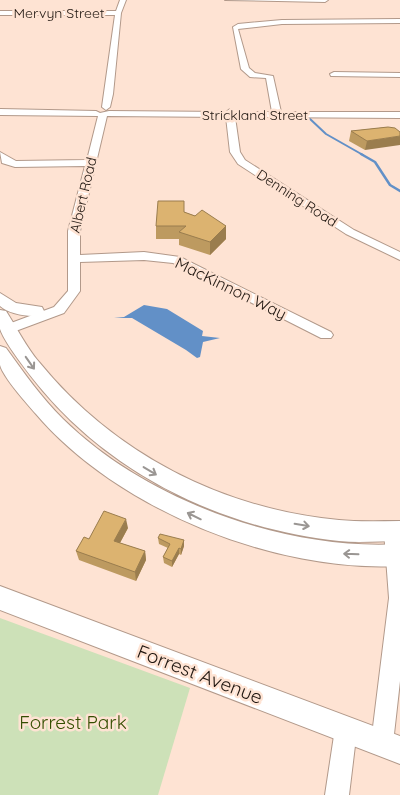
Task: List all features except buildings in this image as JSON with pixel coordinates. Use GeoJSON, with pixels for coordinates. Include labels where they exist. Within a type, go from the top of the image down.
{"type":"FeatureCollection","features":[{"type":"Feature","properties":{"kind":"main road"},"geometry":{"type":"LineString","coordinates":[[0,298],[11,307],[36,311]]}},
{"type":"Feature","properties":{"kind":"main road"},"geometry":{"type":"LineString","coordinates":[[2,324],[41,378],[83,422],[136,463],[174,484],[213,501],[275,520],[335,530],[397,531]]}},
{"type":"Feature","properties":{"kind":"main road"},"geometry":{"type":"LineString","coordinates":[[0,352],[10,370],[56,425]]}},
{"type":"Feature","properties":{"kind":"main road"},"geometry":{"type":"LineString","coordinates":[[0,368],[20,394],[92,456],[132,485],[205,521],[271,541],[334,553],[398,555]]}},
{"type":"Feature","properties":{"kind":"main road","name":"Forrest Avenue"},"geometry":{"type":"LineString","coordinates":[[0,598],[391,747]]}},
{"type":"Feature","properties":{"kind":"street","name":"Albert Road"},"geometry":{"type":"LineString","coordinates":[[66,302],[76,286],[74,231],[110,94],[118,13],[123,0]]}},
{"type":"Feature","properties":{"kind":"street"},"geometry":{"type":"LineString","coordinates":[[228,0],[301,4],[325,0]]}},
{"type":"Feature","properties":{"kind":"street","name":"Mervyn Street"},"geometry":{"type":"LineString","coordinates":[[0,13],[118,13]]}},
{"type":"Feature","properties":{"kind":"street"},"geometry":{"type":"LineString","coordinates":[[276,113],[268,76],[253,75],[245,69],[236,28],[306,18],[400,21]]}},
{"type":"Feature","properties":{"kind":"street"},"geometry":{"type":"LineString","coordinates":[[334,74],[400,74]]}},
{"type":"Feature","properties":{"kind":"street","name":"Strickland Street"},"geometry":{"type":"LineString","coordinates":[[0,111],[230,114],[396,113]]}},
{"type":"Feature","properties":{"kind":"street"},"geometry":{"type":"LineString","coordinates":[[396,113],[400,126]]}},
{"type":"Feature","properties":{"kind":"street","name":"Denning Road"},"geometry":{"type":"LineString","coordinates":[[230,114],[235,152],[241,162],[350,232],[400,256]]}},
{"type":"Feature","properties":{"kind":"street"},"geometry":{"type":"LineString","coordinates":[[0,155],[5,162],[15,164],[91,163]]}},
{"type":"Feature","properties":{"kind":"street","name":"MacKinnon Way"},"geometry":{"type":"LineString","coordinates":[[74,259],[144,256],[176,260],[326,335]]}},
{"type":"Feature","properties":{"kind":"street"},"geometry":{"type":"LineString","coordinates":[[2,324],[66,302]]}},
{"type":"Feature","properties":{"kind":"street"},"geometry":{"type":"LineString","coordinates":[[2,324],[60,310],[66,302]]}},
{"type":"Feature","properties":{"kind":"street"},"geometry":{"type":"LineString","coordinates":[[391,747],[399,598],[397,531]]}},
{"type":"Feature","properties":{"kind":"street"},"geometry":{"type":"LineString","coordinates":[[337,795],[346,729]]}},
{"type":"Feature","properties":{"kind":"green space","name":"Forrest Park"},"geometry":{"type":"Polygon","coordinates":[[[0,618],[190,688],[158,795],[0,795],[0,618]]]}},
{"type":"Feature","properties":{"kind":"water"},"geometry":{"type":"Polygon","coordinates":[[[144,305],[167,309],[203,331],[202,336],[220,338],[203,342],[200,357],[197,358],[132,318],[114,318],[124,317],[144,305]]]}},
{"type":"Feature","properties":{"kind":"waterway"},"geometry":{"type":"LineString","coordinates":[[309,118],[326,134],[363,155]]}},
{"type":"Feature","properties":{"kind":"waterway"},"geometry":{"type":"LineString","coordinates":[[361,154],[375,162],[390,185],[400,191]]}}]}
